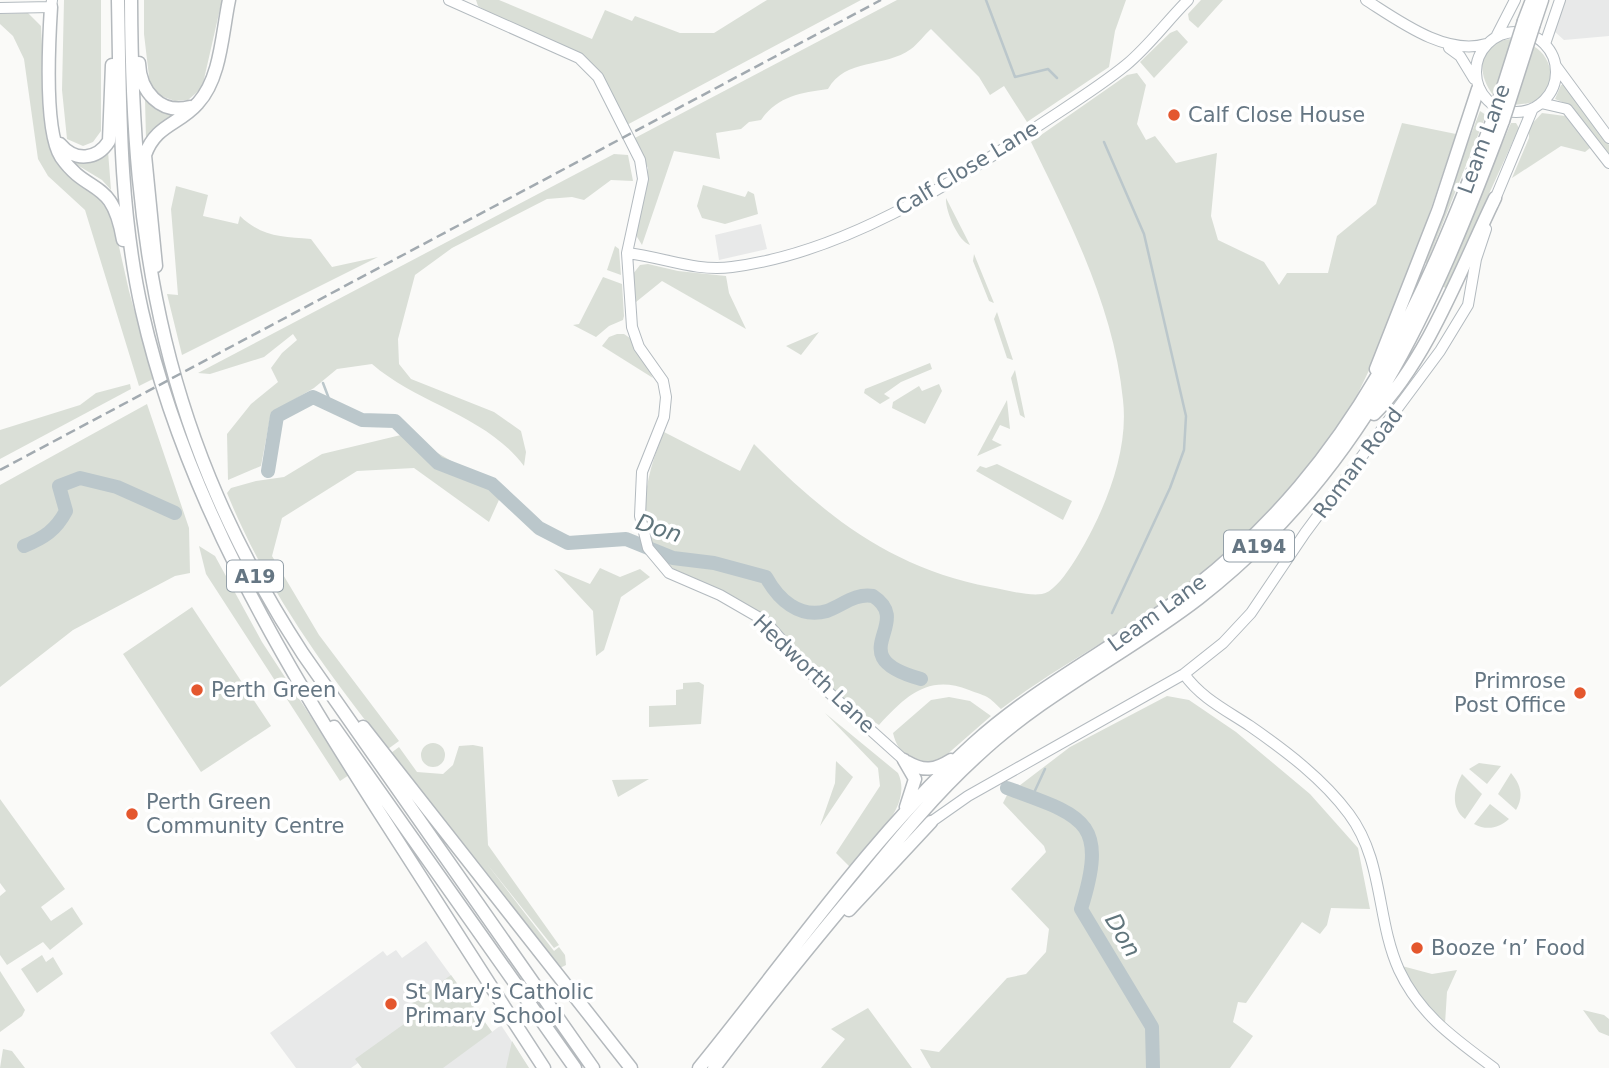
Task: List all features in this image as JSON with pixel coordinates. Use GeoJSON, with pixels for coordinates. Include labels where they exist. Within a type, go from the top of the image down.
{"type":"FeatureCollection","features":[{"type":"Feature","properties":{"kind":"highway","name":"A19"},"geometry":{"type":"LineString","coordinates":[[118,0],[125,199],[142,310],[171,411],[207,511],[233,566],[277,643],[575,1068]]}},
{"type":"Feature","properties":{"kind":"highway","name":"A19"},"geometry":{"type":"LineString","coordinates":[[134,0],[134,144],[140,212],[155,304],[169,363],[210,481],[246,560],[303,654],[593,1068]]}},
{"type":"Feature","properties":{"kind":"highway"},"geometry":{"type":"LineString","coordinates":[[134,0],[140,79],[151,98],[172,109],[197,105]]}},
{"type":"Feature","properties":{"kind":"highway"},"geometry":{"type":"LineString","coordinates":[[155,304],[156,271],[145,155],[151,138],[197,105],[212,85],[229,0]]}},
{"type":"Feature","properties":{"kind":"highway","name":"Leam Lane"},"geometry":{"type":"LineString","coordinates":[[1020,714],[1188,606],[1239,564],[1295,510],[1359,429],[1395,371],[1426,309],[1498,120],[1529,23],[1532,0]]}},
{"type":"Feature","properties":{"kind":"highway","name":"Leam Lane"},"geometry":{"type":"LineString","coordinates":[[1529,23],[1542,0]]}},
{"type":"Feature","properties":{"kind":"highway"},"geometry":{"type":"LineString","coordinates":[[52,3],[49,71],[54,135],[61,156],[73,170],[99,187],[113,204],[132,293],[142,310]]}},
{"type":"Feature","properties":{"kind":"highway"},"geometry":{"type":"LineString","coordinates":[[54,135],[62,147],[76,156],[94,155],[109,141],[112,51],[119,31]]}},
{"type":"Feature","properties":{"kind":"highway","name":"A194"},"geometry":{"type":"LineString","coordinates":[[1364,402],[1438,211],[1477,85]]}},
{"type":"Feature","properties":{"kind":"highway","name":"Leam Lane"},"geometry":{"type":"LineString","coordinates":[[699,1068],[896,825],[974,748],[1232,557],[1289,501],[1364,402],[1413,312],[1498,120]]}},
{"type":"Feature","properties":{"kind":"highway","name":"A194"},"geometry":{"type":"LineString","coordinates":[[1359,429],[1385,403],[1412,362],[1442,309],[1495,198]]}},
{"type":"Feature","properties":{"kind":"highway"},"geometry":{"type":"LineString","coordinates":[[277,643],[344,758],[544,1068]]}},
{"type":"Feature","properties":{"kind":"highway"},"geometry":{"type":"LineString","coordinates":[[303,654],[631,1068]]}},
{"type":"Feature","properties":{"kind":"highway","name":"Leam Lane"},"geometry":{"type":"LineString","coordinates":[[715,1068],[781,981],[974,748]]}},
{"type":"Feature","properties":{"kind":"highway","name":"A194"},"geometry":{"type":"LineString","coordinates":[[904,760],[919,768],[930,769],[974,748]]}},
{"type":"Feature","properties":{"kind":"highway","name":"A194"},"geometry":{"type":"LineString","coordinates":[[896,825],[915,786],[913,774],[904,760]]}},
{"type":"Feature","properties":{"kind":"highway"},"geometry":{"type":"LineString","coordinates":[[781,981],[931,822]]}},
{"type":"Feature","properties":{"kind":"street","name":"Hedworth Lane"},"geometry":{"type":"LineString","coordinates":[[449,0],[579,58],[598,77],[640,160],[643,179],[628,253],[635,338],[660,376],[666,397],[664,417],[642,472],[640,516],[643,535],[655,559],[669,573],[720,595],[765,621],[825,689],[904,760]]}},
{"type":"Feature","properties":{"kind":"street","name":"Calf Close Lane"},"geometry":{"type":"LineString","coordinates":[[628,253],[686,267],[733,267],[803,248],[879,219],[932,194],[1126,65],[1188,0]]}},
{"type":"Feature","properties":{"kind":"street"},"geometry":{"type":"LineString","coordinates":[[1366,0],[1437,39],[1460,56],[1492,105],[1513,112],[1537,106],[1567,109],[1609,163]]}},
{"type":"Feature","properties":{"kind":"street"},"geometry":{"type":"LineString","coordinates":[[1497,36],[1515,0]]}},
{"type":"Feature","properties":{"kind":"street"},"geometry":{"type":"LineString","coordinates":[[1545,44],[1560,0]]}},
{"type":"Feature","properties":{"kind":"street"},"geometry":{"type":"LineString","coordinates":[[0,8],[52,3]]}},
{"type":"Feature","properties":{"kind":"street"},"geometry":{"type":"LineString","coordinates":[[1437,39],[1463,49],[1486,44],[1497,36],[1519,31],[1530,34],[1545,44],[1556,66],[1609,138]]}},
{"type":"Feature","properties":{"kind":"street"},"geometry":{"type":"LineString","coordinates":[[1477,85],[1475,66],[1486,44]]}},
{"type":"Feature","properties":{"kind":"street"},"geometry":{"type":"LineString","coordinates":[[1537,106],[1554,84],[1556,66]]}},
{"type":"Feature","properties":{"kind":"street","name":"Roman Road"},"geometry":{"type":"LineString","coordinates":[[931,822],[968,796],[1184,674],[1223,643],[1251,613],[1305,533],[1420,382],[1468,304],[1476,260],[1495,198],[1537,106]]}},
{"type":"Feature","properties":{"kind":"street"},"geometry":{"type":"LineString","coordinates":[[1184,674],[1203,695],[1298,763],[1349,815],[1372,860],[1395,959],[1413,995],[1431,1020],[1494,1068]]}},
{"type":"Feature","properties":{"kind":"shaded area"},"geometry":{"type":"Polygon","coordinates":[[[64,0],[101,0],[101,131],[93,142],[83,146],[67,139],[62,90],[64,0]]]}},
{"type":"Feature","properties":{"kind":"shaded area"},"geometry":{"type":"Polygon","coordinates":[[[144,0],[222,0],[202,88],[188,100],[175,101],[161,96],[150,85],[144,34],[144,0]]]}},
{"type":"Feature","properties":{"kind":"shaded area"},"geometry":{"type":"Polygon","coordinates":[[[476,0],[499,0],[592,39],[605,10],[632,21],[635,16],[680,33],[714,33],[767,0],[861,0],[623,127],[600,73],[584,56],[488,12],[478,6],[476,0]]]}},
{"type":"Feature","properties":{"kind":"shaded area"},"geometry":{"type":"Polygon","coordinates":[[[897,0],[1126,0],[1115,31],[1109,67],[1027,122],[1004,86],[990,95],[979,77],[931,29],[914,47],[901,55],[844,72],[828,89],[790,97],[775,106],[761,120],[749,122],[741,129],[716,133],[720,159],[674,151],[642,245],[634,232],[648,168],[633,139],[897,0]]]}},
{"type":"Feature","properties":{"kind":"shaded area"},"geometry":{"type":"Polygon","coordinates":[[[1201,0],[1223,0],[1198,28],[1189,20],[1188,14],[1201,0]]]}},
{"type":"Feature","properties":{"kind":"shaded area"},"geometry":{"type":"Polygon","coordinates":[[[1564,0],[1609,0],[1609,36],[1564,40],[1554,31],[1564,0]]]}},
{"type":"Feature","properties":{"kind":"shaded area"},"geometry":{"type":"Polygon","coordinates":[[[28,13],[41,26],[45,103],[53,148],[111,211],[153,379],[139,386],[85,210],[48,176],[38,159],[24,59],[13,36],[0,24],[0,14],[28,13]]]}},
{"type":"Feature","properties":{"kind":"shaded area"},"geometry":{"type":"Polygon","coordinates":[[[1177,30],[1188,42],[1154,78],[1140,62],[1170,33],[1177,30]]]}},
{"type":"Feature","properties":{"kind":"shaded area"},"geometry":{"type":"Polygon","coordinates":[[[1512,39],[1493,95],[1484,77],[1483,60],[1492,46],[1512,39]]]}},
{"type":"Feature","properties":{"kind":"shaded area"},"geometry":{"type":"Polygon","coordinates":[[[1533,46],[1539,50],[1550,67],[1549,88],[1539,99],[1514,105],[1533,46]]]}},
{"type":"Feature","properties":{"kind":"shaded area"},"geometry":{"type":"Polygon","coordinates":[[[1137,73],[1146,85],[1137,124],[1146,140],[1155,136],[1176,163],[1217,153],[1211,216],[1218,240],[1264,262],[1279,285],[1287,273],[1328,273],[1337,236],[1376,204],[1402,123],[1456,134],[1396,307],[1351,407],[1321,455],[1264,520],[1200,577],[1001,709],[983,695],[954,686],[930,686],[909,697],[879,725],[832,688],[776,626],[730,595],[676,570],[657,553],[649,537],[645,502],[652,465],[664,432],[740,471],[754,444],[806,494],[833,515],[861,535],[921,567],[954,578],[1023,593],[1042,594],[1057,585],[1072,566],[1100,513],[1117,466],[1124,416],[1118,366],[1089,267],[1031,142],[1127,75],[1137,73]]]}},
{"type":"Feature","properties":{"kind":"shaded area"},"geometry":{"type":"Polygon","coordinates":[[[1566,84],[1609,145],[1609,157],[1572,106],[1555,99],[1561,85],[1566,84]]]}},
{"type":"Feature","properties":{"kind":"shaded area"},"geometry":{"type":"Polygon","coordinates":[[[145,99],[155,109],[174,113],[146,139],[145,99]]]}},
{"type":"Feature","properties":{"kind":"shaded area"},"geometry":{"type":"Polygon","coordinates":[[[1480,111],[1486,115],[1427,263],[1422,261],[1480,111]]]}},
{"type":"Feature","properties":{"kind":"shaded area"},"geometry":{"type":"Polygon","coordinates":[[[1542,113],[1565,116],[1590,148],[1585,152],[1561,146],[1512,178],[1529,138],[1529,127],[1542,113]]]}},
{"type":"Feature","properties":{"kind":"shaded area"},"geometry":{"type":"Polygon","coordinates":[[[1511,123],[1516,123],[1519,128],[1446,288],[1441,286],[1511,123]]]}},
{"type":"Feature","properties":{"kind":"shaded area"},"geometry":{"type":"Polygon","coordinates":[[[108,151],[111,190],[102,180],[69,160],[90,162],[108,151]]]}},
{"type":"Feature","properties":{"kind":"shaded area"},"geometry":{"type":"Polygon","coordinates":[[[614,154],[628,155],[633,181],[611,180],[584,200],[572,197],[547,199],[452,248],[415,275],[398,339],[399,364],[411,379],[494,412],[521,431],[526,452],[524,466],[509,449],[472,422],[410,390],[372,364],[337,369],[314,388],[271,413],[261,466],[228,480],[227,434],[251,404],[278,382],[271,368],[282,353],[297,340],[293,334],[264,357],[210,374],[198,373],[614,154]]]}},
{"type":"Feature","properties":{"kind":"shaded area"},"geometry":{"type":"Polygon","coordinates":[[[703,185],[745,197],[748,191],[754,194],[758,214],[725,224],[702,218],[697,206],[703,185]]]}},
{"type":"Feature","properties":{"kind":"shaded area"},"geometry":{"type":"Polygon","coordinates":[[[176,186],[208,195],[203,216],[238,224],[240,216],[264,232],[311,239],[332,267],[378,257],[182,355],[167,294],[178,295],[171,209],[176,186]]]}},
{"type":"Feature","properties":{"kind":"shaded area"},"geometry":{"type":"Polygon","coordinates":[[[946,198],[970,245],[961,238],[953,224],[946,198]]]}},
{"type":"Feature","properties":{"kind":"shaded area"},"geometry":{"type":"Polygon","coordinates":[[[761,224],[767,249],[719,260],[715,235],[761,224]]]}},
{"type":"Feature","properties":{"kind":"shaded area"},"geometry":{"type":"Polygon","coordinates":[[[615,246],[619,249],[621,275],[607,270],[615,246]]]}},
{"type":"Feature","properties":{"kind":"shaded area"},"geometry":{"type":"Polygon","coordinates":[[[974,254],[994,303],[989,301],[973,261],[974,254]]]}},
{"type":"Feature","properties":{"kind":"shaded area"},"geometry":{"type":"Polygon","coordinates":[[[648,264],[678,271],[726,276],[729,293],[746,329],[662,281],[636,302],[633,274],[640,265],[648,264]]]}},
{"type":"Feature","properties":{"kind":"shaded area"},"geometry":{"type":"Polygon","coordinates":[[[603,277],[622,284],[624,316],[623,320],[609,326],[596,337],[573,325],[579,324],[603,277]]]}},
{"type":"Feature","properties":{"kind":"shaded area"},"geometry":{"type":"Polygon","coordinates":[[[997,312],[1013,360],[1007,358],[994,319],[997,312]]]}},
{"type":"Feature","properties":{"kind":"shaded area"},"geometry":{"type":"Polygon","coordinates":[[[819,332],[801,355],[786,346],[819,332]]]}},
{"type":"Feature","properties":{"kind":"shaded area"},"geometry":{"type":"Polygon","coordinates":[[[617,334],[630,338],[653,378],[602,346],[609,337],[617,334]]]}},
{"type":"Feature","properties":{"kind":"shaded area"},"geometry":{"type":"Polygon","coordinates":[[[930,363],[932,369],[901,382],[884,394],[890,398],[880,404],[864,393],[865,389],[930,363]]]}},
{"type":"Feature","properties":{"kind":"shaded area"},"geometry":{"type":"Polygon","coordinates":[[[1015,370],[1025,418],[1020,415],[1011,378],[1015,370]]]}},
{"type":"Feature","properties":{"kind":"shaded area"},"geometry":{"type":"Polygon","coordinates":[[[130,384],[131,389],[0,459],[0,430],[80,405],[96,393],[130,384]]]}},
{"type":"Feature","properties":{"kind":"shaded area"},"geometry":{"type":"Polygon","coordinates":[[[939,384],[942,391],[925,424],[892,408],[893,402],[919,386],[922,391],[939,384]]]}},
{"type":"Feature","properties":{"kind":"shaded area"},"geometry":{"type":"Polygon","coordinates":[[[1007,400],[1010,429],[1000,425],[992,440],[1002,445],[977,456],[1007,400]]]}},
{"type":"Feature","properties":{"kind":"shaded area"},"geometry":{"type":"Polygon","coordinates":[[[147,404],[189,528],[190,573],[175,576],[73,630],[0,687],[0,485],[147,404]]]}},
{"type":"Feature","properties":{"kind":"shaded area"},"geometry":{"type":"Polygon","coordinates":[[[405,434],[503,491],[489,522],[414,468],[357,471],[282,518],[272,556],[319,635],[399,741],[388,749],[298,627],[259,562],[227,493],[231,488],[284,477],[322,454],[405,434]]]}},
{"type":"Feature","properties":{"kind":"shaded area"},"geometry":{"type":"Polygon","coordinates":[[[997,464],[1072,501],[1063,520],[976,471],[980,466],[986,468],[997,464]]]}},
{"type":"Feature","properties":{"kind":"shaded area"},"geometry":{"type":"Polygon","coordinates":[[[199,546],[215,556],[262,642],[349,775],[340,781],[206,574],[199,546]]]}},
{"type":"Feature","properties":{"kind":"shaded area"},"geometry":{"type":"Polygon","coordinates":[[[600,568],[620,577],[640,569],[650,577],[621,597],[604,650],[596,656],[593,611],[554,569],[590,584],[600,568]]]}},
{"type":"Feature","properties":{"kind":"shaded area","name":"Perth Green"},"geometry":{"type":"Polygon","coordinates":[[[192,607],[271,726],[201,772],[123,654],[192,607]]]}},
{"type":"Feature","properties":{"kind":"shaded area"},"geometry":{"type":"Polygon","coordinates":[[[699,682],[704,685],[701,724],[649,727],[649,706],[676,705],[676,690],[683,689],[683,683],[699,682]]]}},
{"type":"Feature","properties":{"kind":"shaded area"},"geometry":{"type":"Polygon","coordinates":[[[1167,696],[1189,700],[1236,732],[1310,794],[1358,848],[1370,909],[1331,908],[1327,925],[1320,934],[1302,922],[1246,1003],[1238,1002],[1233,1022],[1253,1036],[1230,1068],[931,1068],[920,1049],[939,1052],[1007,978],[1026,974],[1046,952],[1049,929],[1011,889],[1046,852],[1044,846],[1003,803],[1011,787],[1015,789],[1070,747],[1167,696]]]}},
{"type":"Feature","properties":{"kind":"shaded area"},"geometry":{"type":"Polygon","coordinates":[[[949,697],[970,701],[991,716],[936,764],[908,756],[895,741],[893,733],[931,700],[949,697]]]}},
{"type":"Feature","properties":{"kind":"shaded area"},"geometry":{"type":"Polygon","coordinates":[[[825,713],[898,773],[901,786],[900,799],[888,823],[850,867],[836,853],[880,786],[878,768],[825,713]]]}},
{"type":"Feature","properties":{"kind":"shaded area"},"geometry":{"type":"Polygon","coordinates":[[[433,743],[441,747],[445,755],[441,763],[433,767],[425,763],[421,755],[425,747],[433,743]]]}},
{"type":"Feature","properties":{"kind":"shaded area"},"geometry":{"type":"Polygon","coordinates":[[[459,746],[483,747],[488,845],[559,945],[554,948],[487,864],[554,951],[559,947],[565,955],[566,965],[560,968],[391,753],[399,747],[417,772],[443,774],[453,765],[459,746]]]}},
{"type":"Feature","properties":{"kind":"shaded area"},"geometry":{"type":"Polygon","coordinates":[[[836,761],[853,777],[820,826],[835,783],[836,761]]]}},
{"type":"Feature","properties":{"kind":"shaded area"},"geometry":{"type":"Polygon","coordinates":[[[1479,763],[1501,766],[1487,784],[1469,769],[1479,763]]]}},
{"type":"Feature","properties":{"kind":"shaded area"},"geometry":{"type":"Polygon","coordinates":[[[1511,773],[1520,791],[1516,810],[1498,794],[1511,773]]]}},
{"type":"Feature","properties":{"kind":"shaded area"},"geometry":{"type":"Polygon","coordinates":[[[1462,774],[1482,794],[1465,819],[1455,803],[1462,774]]]}},
{"type":"Feature","properties":{"kind":"shaded area"},"geometry":{"type":"Polygon","coordinates":[[[649,779],[618,797],[612,780],[649,779]]]}},
{"type":"Feature","properties":{"kind":"shaded area"},"geometry":{"type":"Polygon","coordinates":[[[0,799],[65,889],[41,907],[51,921],[72,907],[83,924],[50,950],[43,942],[7,965],[0,955],[0,896],[6,891],[0,883],[0,799]]]}},
{"type":"Feature","properties":{"kind":"shaded area"},"geometry":{"type":"Polygon","coordinates":[[[1490,804],[1509,819],[1493,828],[1474,824],[1490,804]]]}},
{"type":"Feature","properties":{"kind":"shaded area","name":"St Mary's Catholic Primary School"},"geometry":{"type":"Polygon","coordinates":[[[426,941],[492,1032],[501,1025],[529,1068],[362,1068],[358,1063],[351,1068],[296,1068],[270,1033],[383,951],[387,956],[396,950],[402,958],[426,941]]]}},
{"type":"Feature","properties":{"kind":"shaded area"},"geometry":{"type":"Polygon","coordinates":[[[42,955],[46,962],[53,957],[63,974],[37,993],[21,969],[42,955]]]}},
{"type":"Feature","properties":{"kind":"shaded area"},"geometry":{"type":"Polygon","coordinates":[[[1402,966],[1432,974],[1457,970],[1447,992],[1445,1024],[1426,1006],[1402,966]]]}},
{"type":"Feature","properties":{"kind":"shaded area"},"geometry":{"type":"Polygon","coordinates":[[[0,971],[25,1010],[22,1016],[0,1032],[0,971]]]}},
{"type":"Feature","properties":{"kind":"shaded area"},"geometry":{"type":"Polygon","coordinates":[[[451,975],[492,1032],[443,1068],[362,1068],[355,1059],[411,1019],[404,1009],[451,975]]]}},
{"type":"Feature","properties":{"kind":"shaded area"},"geometry":{"type":"Polygon","coordinates":[[[868,1008],[912,1068],[821,1068],[845,1039],[831,1029],[868,1008]]]}},
{"type":"Feature","properties":{"kind":"shaded area"},"geometry":{"type":"Polygon","coordinates":[[[1583,1010],[1604,1015],[1609,1019],[1609,1036],[1599,1032],[1583,1010]]]}},
{"type":"Feature","properties":{"kind":"shaded area"},"geometry":{"type":"Polygon","coordinates":[[[512,1041],[529,1068],[506,1068],[512,1041]]]}},
{"type":"Feature","properties":{"kind":"shaded area"},"geometry":{"type":"Polygon","coordinates":[[[3,1049],[12,1051],[25,1068],[0,1068],[3,1049]]]}},
{"type":"Feature","properties":{"kind":"waterway"},"geometry":{"type":"LineString","coordinates":[[986,0],[1015,77],[1048,69],[1057,78]]}},
{"type":"Feature","properties":{"kind":"waterway"},"geometry":{"type":"LineString","coordinates":[[1104,142],[1144,234],[1186,416],[1184,450],[1170,488],[1112,613]]}},
{"type":"Feature","properties":{"kind":"waterway"},"geometry":{"type":"LineString","coordinates":[[323,383],[331,404]]}},
{"type":"Feature","properties":{"kind":"waterway","name":"Don"},"geometry":{"type":"LineString","coordinates":[[268,471],[277,416],[313,397],[362,420],[395,421],[438,463],[492,484],[539,528],[568,543],[626,539],[673,558],[714,563],[766,577],[783,600],[807,612],[827,611],[855,598],[873,596],[884,607],[887,618],[881,650],[885,660],[897,670],[921,679]]}},
{"type":"Feature","properties":{"kind":"waterway","name":"Don"},"geometry":{"type":"LineString","coordinates":[[24,546],[54,528],[66,511],[59,486],[80,478],[117,487],[175,513]]}},
{"type":"Feature","properties":{"kind":"waterway"},"geometry":{"type":"LineString","coordinates":[[1032,797],[1045,769]]}},
{"type":"Feature","properties":{"kind":"waterway","name":"Don"},"geometry":{"type":"LineString","coordinates":[[1007,788],[1071,815],[1083,826],[1090,839],[1092,856],[1081,909],[1152,1027],[1153,1068]]}},
{"type":"Feature","properties":{"kind":"railway"},"geometry":{"type":"LineString","coordinates":[[0,470],[881,0]]}},
{"type":"Feature","properties":{"kind":"place","name":"Calf Close House"},"geometry":{"type":"Point","coordinates":[1174,115]}},
{"type":"Feature","properties":{"kind":"place","name":"Perth Green"},"geometry":{"type":"Point","coordinates":[197,690]}},
{"type":"Feature","properties":{"kind":"place","name":"Primrose Post Office"},"geometry":{"type":"Point","coordinates":[1580,693]}},
{"type":"Feature","properties":{"kind":"place","name":"Perth Green Community Centre"},"geometry":{"type":"Point","coordinates":[132,814]}},
{"type":"Feature","properties":{"kind":"place","name":"Booze ‘n’ Food"},"geometry":{"type":"Point","coordinates":[1417,948]}},
{"type":"Feature","properties":{"kind":"place","name":"St Mary's Catholic Primary School"},"geometry":{"type":"Point","coordinates":[391,1004]}}]}
